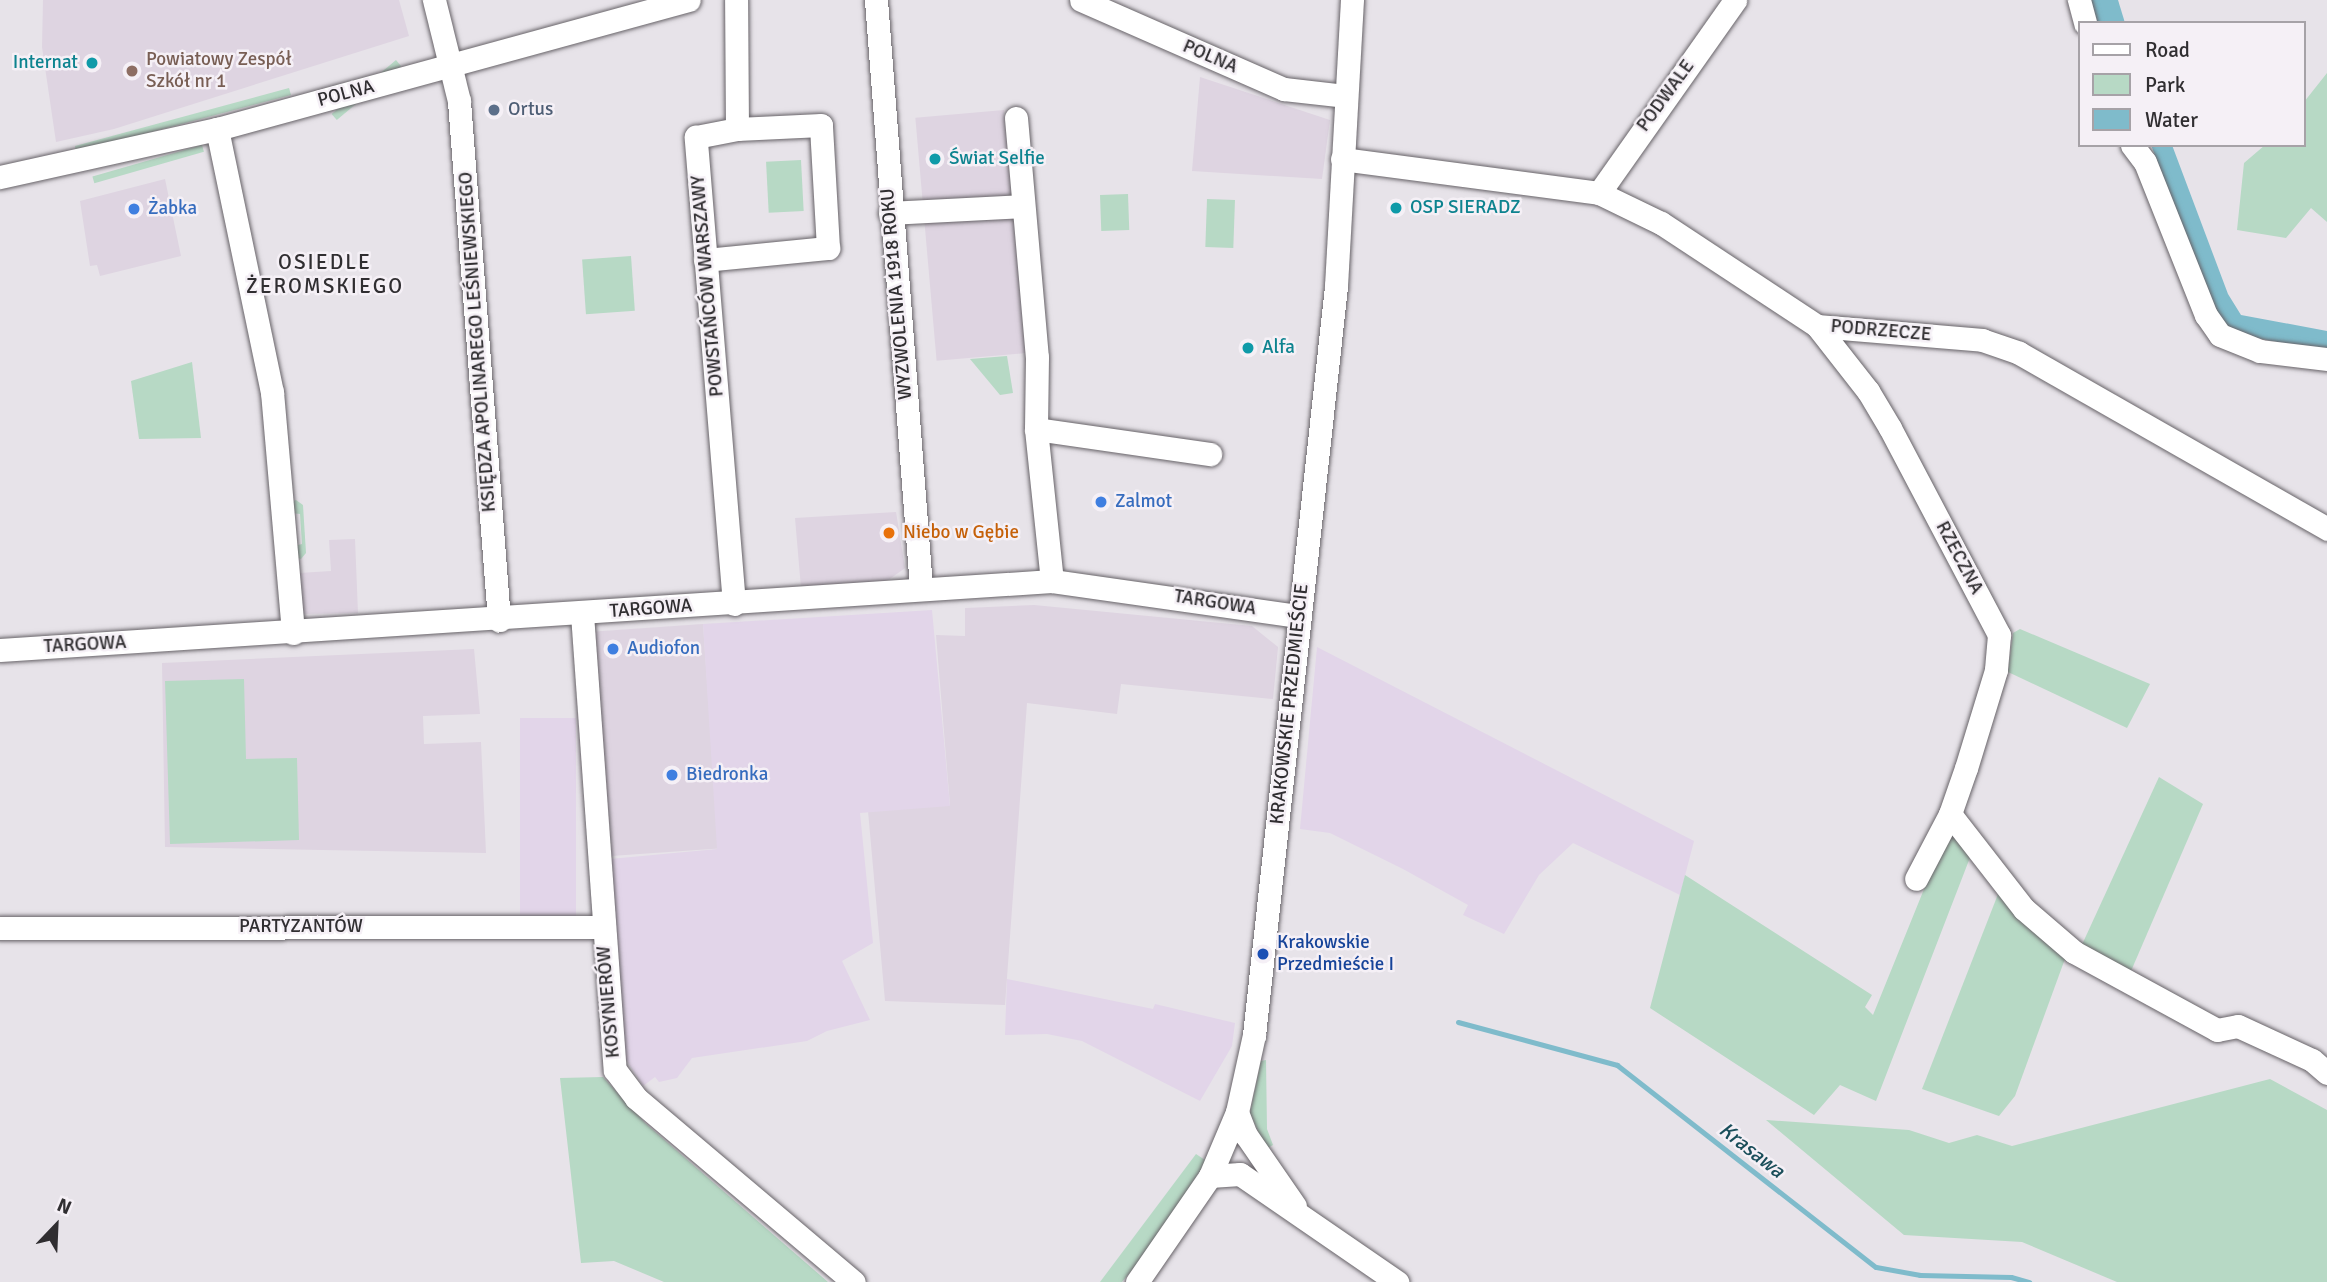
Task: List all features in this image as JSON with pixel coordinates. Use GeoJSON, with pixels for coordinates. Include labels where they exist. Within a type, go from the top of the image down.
{"type":"FeatureCollection","features":[{"type":"Feature","properties":{"kind":"street","name":"KSIĘDZA APOLINAREGO LEŚNIEWSKIEGO"},"geometry":{"type":"LineString","coordinates":[[434,0],[460,101],[499,620]]}},
{"type":"Feature","properties":{"kind":"street","name":"POLNA"},"geometry":{"type":"LineString","coordinates":[[0,177],[217,129],[663,3],[689,0]]}},
{"type":"Feature","properties":{"kind":"street"},"geometry":{"type":"LineString","coordinates":[[705,260],[828,248],[821,125],[737,129],[736,0]]}},
{"type":"Feature","properties":{"kind":"street","name":"WYZWOLENIA 1918 ROKU"},"geometry":{"type":"LineString","coordinates":[[876,0],[920,589]]}},
{"type":"Feature","properties":{"kind":"street","name":"POLNA"},"geometry":{"type":"LineString","coordinates":[[1081,0],[1284,89],[1345,96]]}},
{"type":"Feature","properties":{"kind":"street","name":"KRAKOWSKIE PRZEDMIEŚCIE"},"geometry":{"type":"LineString","coordinates":[[1137,1282],[1210,1176],[1237,1112],[1254,1035],[1336,286],[1352,0]]}},
{"type":"Feature","properties":{"kind":"street","name":"PODWALE"},"geometry":{"type":"LineString","coordinates":[[1599,193],[1735,0]]}},
{"type":"Feature","properties":{"kind":"street"},"geometry":{"type":"LineString","coordinates":[[2079,0],[2084,21]]}},
{"type":"Feature","properties":{"kind":"street"},"geometry":{"type":"LineString","coordinates":[[1016,118],[1037,357],[1037,429],[1052,581]]}},
{"type":"Feature","properties":{"kind":"street"},"geometry":{"type":"LineString","coordinates":[[217,129],[272,392],[293,633]]}},
{"type":"Feature","properties":{"kind":"street","name":"POWSTAŃCÓW WARSZAWY"},"geometry":{"type":"LineString","coordinates":[[734,604],[696,137],[737,129]]}},
{"type":"Feature","properties":{"kind":"street"},"geometry":{"type":"LineString","coordinates":[[2134,147],[2146,162],[2206,315],[2221,335],[2260,351],[2327,359]]}},
{"type":"Feature","properties":{"kind":"street","name":"PODRZECZE"},"geometry":{"type":"LineString","coordinates":[[1342,159],[1599,193],[1699,246],[1817,326],[1982,340],[2019,353],[2327,529]]}},
{"type":"Feature","properties":{"kind":"street"},"geometry":{"type":"LineString","coordinates":[[890,214],[1023,206]]}},
{"type":"Feature","properties":{"kind":"street","name":"RZECZNA"},"geometry":{"type":"LineString","coordinates":[[1817,326],[1868,391],[1890,428],[1999,635],[1988,700],[1950,814],[1916,879]]}},
{"type":"Feature","properties":{"kind":"street"},"geometry":{"type":"LineString","coordinates":[[1037,429],[1210,454]]}},
{"type":"Feature","properties":{"kind":"street","name":"TARGOWA"},"geometry":{"type":"LineString","coordinates":[[0,650],[499,620],[1052,581],[1299,616]]}},
{"type":"Feature","properties":{"kind":"street","name":"KOSYNIERÓW"},"geometry":{"type":"LineString","coordinates":[[582,614],[611,1057],[624,1084],[854,1282]]}},
{"type":"Feature","properties":{"kind":"street"},"geometry":{"type":"LineString","coordinates":[[1950,814],[2024,909],[2074,952],[2217,1030],[2238,1026],[2312,1060],[2327,1073]]}},
{"type":"Feature","properties":{"kind":"street","name":"PARTYZANTÓW"},"geometry":{"type":"LineString","coordinates":[[0,928],[603,927]]}},
{"type":"Feature","properties":{"kind":"street"},"geometry":{"type":"LineString","coordinates":[[1237,1112],[1246,1135],[1303,1217]]}},
{"type":"Feature","properties":{"kind":"street"},"geometry":{"type":"LineString","coordinates":[[1210,1176],[1240,1174],[1397,1282]]}},
{"type":"Feature","properties":{"kind":"shaded area","name":"Powiatowy Zespół Szkół nr 1"},"geometry":{"type":"Polygon","coordinates":[[[43,0],[399,0],[409,36],[114,129],[56,142],[42,47],[43,0]]]}},
{"type":"Feature","properties":{"kind":"shaded area"},"geometry":{"type":"Polygon","coordinates":[[[1200,77],[1330,120],[1322,179],[1192,171],[1200,77]]]}},
{"type":"Feature","properties":{"kind":"shaded area"},"geometry":{"type":"Polygon","coordinates":[[[1004,110],[1025,353],[937,361],[915,118],[1004,110]]]}},
{"type":"Feature","properties":{"kind":"shaded area"},"geometry":{"type":"Polygon","coordinates":[[[165,179],[181,256],[100,276],[97,265],[90,266],[80,201],[165,179]]]}},
{"type":"Feature","properties":{"kind":"shaded area"},"geometry":{"type":"Polygon","coordinates":[[[896,512],[905,568],[887,581],[801,588],[795,518],[896,512]]]}},
{"type":"Feature","properties":{"kind":"shaded area"},"geometry":{"type":"Polygon","coordinates":[[[355,539],[358,613],[301,614],[299,573],[331,571],[329,540],[355,539]]]}},
{"type":"Feature","properties":{"kind":"shaded area"},"geometry":{"type":"Polygon","coordinates":[[[1034,605],[1252,626],[1278,647],[1273,699],[1121,684],[1117,714],[1027,703],[1005,1005],[885,1001],[868,811],[950,805],[936,635],[965,636],[965,608],[1034,605]]]}},
{"type":"Feature","properties":{"kind":"shaded area"},"geometry":{"type":"Polygon","coordinates":[[[932,610],[950,806],[860,813],[873,943],[842,961],[870,1020],[827,1031],[807,1041],[692,1058],[677,1078],[659,1082],[655,1077],[643,1086],[625,1058],[610,859],[717,849],[703,624],[932,610]]]}},
{"type":"Feature","properties":{"kind":"shaded area"},"geometry":{"type":"Polygon","coordinates":[[[703,624],[719,848],[611,856],[595,632],[703,624]]]}},
{"type":"Feature","properties":{"kind":"shaded area"},"geometry":{"type":"Polygon","coordinates":[[[1317,647],[1694,841],[1680,895],[1573,843],[1539,875],[1504,934],[1463,915],[1468,905],[1403,869],[1330,833],[1300,829],[1317,647]]]}},
{"type":"Feature","properties":{"kind":"shaded area"},"geometry":{"type":"Polygon","coordinates":[[[474,649],[480,714],[423,716],[424,744],[481,742],[486,853],[165,847],[162,663],[474,649]]]}},
{"type":"Feature","properties":{"kind":"shaded area"},"geometry":{"type":"Polygon","coordinates":[[[520,718],[576,718],[576,917],[520,917],[520,718]]]}},
{"type":"Feature","properties":{"kind":"shaded area"},"geometry":{"type":"Polygon","coordinates":[[[1007,979],[1153,1009],[1155,1004],[1235,1023],[1232,1046],[1200,1101],[1082,1041],[1047,1034],[1005,1035],[1007,979]]]}},
{"type":"Feature","properties":{"kind":"green space"},"geometry":{"type":"Polygon","coordinates":[[[396,60],[401,66],[337,120],[332,114],[396,60]]]}},
{"type":"Feature","properties":{"kind":"green space"},"geometry":{"type":"Polygon","coordinates":[[[2327,73],[2327,222],[2311,208],[2286,238],[2237,230],[2244,163],[2263,147],[2306,147],[2306,99],[2327,73]]]}},
{"type":"Feature","properties":{"kind":"green space"},"geometry":{"type":"Polygon","coordinates":[[[289,88],[291,95],[76,152],[75,146],[289,88]]]}},
{"type":"Feature","properties":{"kind":"green space"},"geometry":{"type":"Polygon","coordinates":[[[202,145],[204,152],[94,183],[92,176],[202,145]]]}},
{"type":"Feature","properties":{"kind":"green space"},"geometry":{"type":"Polygon","coordinates":[[[801,160],[804,211],[769,213],[766,162],[801,160]]]}},
{"type":"Feature","properties":{"kind":"green space"},"geometry":{"type":"Polygon","coordinates":[[[1128,194],[1129,230],[1101,231],[1100,195],[1128,194]]]}},
{"type":"Feature","properties":{"kind":"green space"},"geometry":{"type":"Polygon","coordinates":[[[1207,199],[1235,200],[1233,248],[1205,247],[1207,199]]]}},
{"type":"Feature","properties":{"kind":"green space"},"geometry":{"type":"Polygon","coordinates":[[[631,256],[635,311],[586,314],[582,259],[631,256]]]}},
{"type":"Feature","properties":{"kind":"green space"},"geometry":{"type":"Polygon","coordinates":[[[1007,356],[1013,393],[1000,395],[970,359],[1007,356]]]}},
{"type":"Feature","properties":{"kind":"green space"},"geometry":{"type":"Polygon","coordinates":[[[192,362],[201,438],[139,439],[131,381],[192,362]]]}},
{"type":"Feature","properties":{"kind":"green space"},"geometry":{"type":"Polygon","coordinates":[[[296,500],[303,505],[306,553],[301,559],[295,557],[294,546],[302,544],[300,514],[291,513],[290,502],[296,500]]]}},
{"type":"Feature","properties":{"kind":"green space"},"geometry":{"type":"Polygon","coordinates":[[[2020,629],[2150,684],[2127,728],[2008,672],[2013,633],[2020,629]]]}},
{"type":"Feature","properties":{"kind":"green space"},"geometry":{"type":"Polygon","coordinates":[[[244,679],[246,759],[297,758],[299,840],[170,844],[165,681],[244,679]]]}},
{"type":"Feature","properties":{"kind":"green space"},"geometry":{"type":"Polygon","coordinates":[[[2159,777],[2203,804],[2128,978],[2080,949],[2159,777]]]}},
{"type":"Feature","properties":{"kind":"green space"},"geometry":{"type":"Polygon","coordinates":[[[1950,825],[1971,855],[1876,1101],[1840,1085],[1814,1115],[1650,1008],[1685,875],[1872,995],[1865,1007],[1873,1015],[1950,825]]]}},
{"type":"Feature","properties":{"kind":"green space"},"geometry":{"type":"Polygon","coordinates":[[[2000,889],[2066,956],[2015,1096],[1999,1116],[1922,1089],[2000,889]]]}},
{"type":"Feature","properties":{"kind":"green space"},"geometry":{"type":"Polygon","coordinates":[[[1266,1060],[1267,1129],[1273,1145],[1266,1149],[1250,1113],[1261,1061],[1266,1060]]]}},
{"type":"Feature","properties":{"kind":"green space"},"geometry":{"type":"Polygon","coordinates":[[[603,1077],[645,1123],[828,1282],[664,1282],[614,1261],[581,1263],[560,1078],[603,1077]]]}},
{"type":"Feature","properties":{"kind":"green space"},"geometry":{"type":"Polygon","coordinates":[[[2270,1079],[2327,1110],[2327,1282],[2117,1282],[2022,1242],[1904,1235],[1766,1120],[1909,1130],[1949,1143],[1977,1135],[2012,1146],[2270,1079]]]}},
{"type":"Feature","properties":{"kind":"green space"},"geometry":{"type":"Polygon","coordinates":[[[1196,1154],[1205,1160],[1203,1166],[1148,1251],[1122,1282],[1100,1282],[1196,1154]]]}},
{"type":"Feature","properties":{"kind":"water"},"geometry":{"type":"Polygon","coordinates":[[[2088,0],[2118,0],[2124,21],[2093,21],[2088,0]]]}},
{"type":"Feature","properties":{"kind":"water"},"geometry":{"type":"Polygon","coordinates":[[[2152,147],[2173,147],[2228,294],[2241,315],[2327,331],[2327,352],[2232,333],[2217,314],[2161,184],[2163,176],[2152,147]]]}},
{"type":"Feature","properties":{"kind":"waterway","name":"Krasawa"},"geometry":{"type":"LineString","coordinates":[[1458,1022],[1617,1065],[1876,1267],[1920,1275],[2011,1277],[2029,1282]]}},
{"type":"Feature","properties":{"kind":"place","name":"Internat"},"geometry":{"type":"Point","coordinates":[92,63]}},
{"type":"Feature","properties":{"kind":"place","name":"Powiatowy Zespół Szkół nr 1"},"geometry":{"type":"Point","coordinates":[132,71]}},
{"type":"Feature","properties":{"kind":"place","name":"Ortus"},"geometry":{"type":"Point","coordinates":[494,110]}},
{"type":"Feature","properties":{"kind":"place","name":"Świat Selfie"},"geometry":{"type":"Point","coordinates":[935,159]}},
{"type":"Feature","properties":{"kind":"place","name":"OSP SIERADZ"},"geometry":{"type":"Point","coordinates":[1396,208]}},
{"type":"Feature","properties":{"kind":"place","name":"Żabka"},"geometry":{"type":"Point","coordinates":[134,209]}},
{"type":"Feature","properties":{"kind":"place","name":"Alfa"},"geometry":{"type":"Point","coordinates":[1248,348]}},
{"type":"Feature","properties":{"kind":"place","name":"Zalmot"},"geometry":{"type":"Point","coordinates":[1101,502]}},
{"type":"Feature","properties":{"kind":"place","name":"Niebo w Gębie"},"geometry":{"type":"Point","coordinates":[889,533]}},
{"type":"Feature","properties":{"kind":"place","name":"Audiofon"},"geometry":{"type":"Point","coordinates":[613,649]}},
{"type":"Feature","properties":{"kind":"place","name":"Biedronka"},"geometry":{"type":"Point","coordinates":[672,775]}},
{"type":"Feature","properties":{"kind":"place","name":"Krakowskie Przedmieście I"},"geometry":{"type":"Point","coordinates":[1263,954]}},
{"type":"Feature","properties":{"kind":"district","name":"OSIEDLE ŻEROMSKIEGO"},"geometry":{"type":"Point","coordinates":[325,274]}}]}
